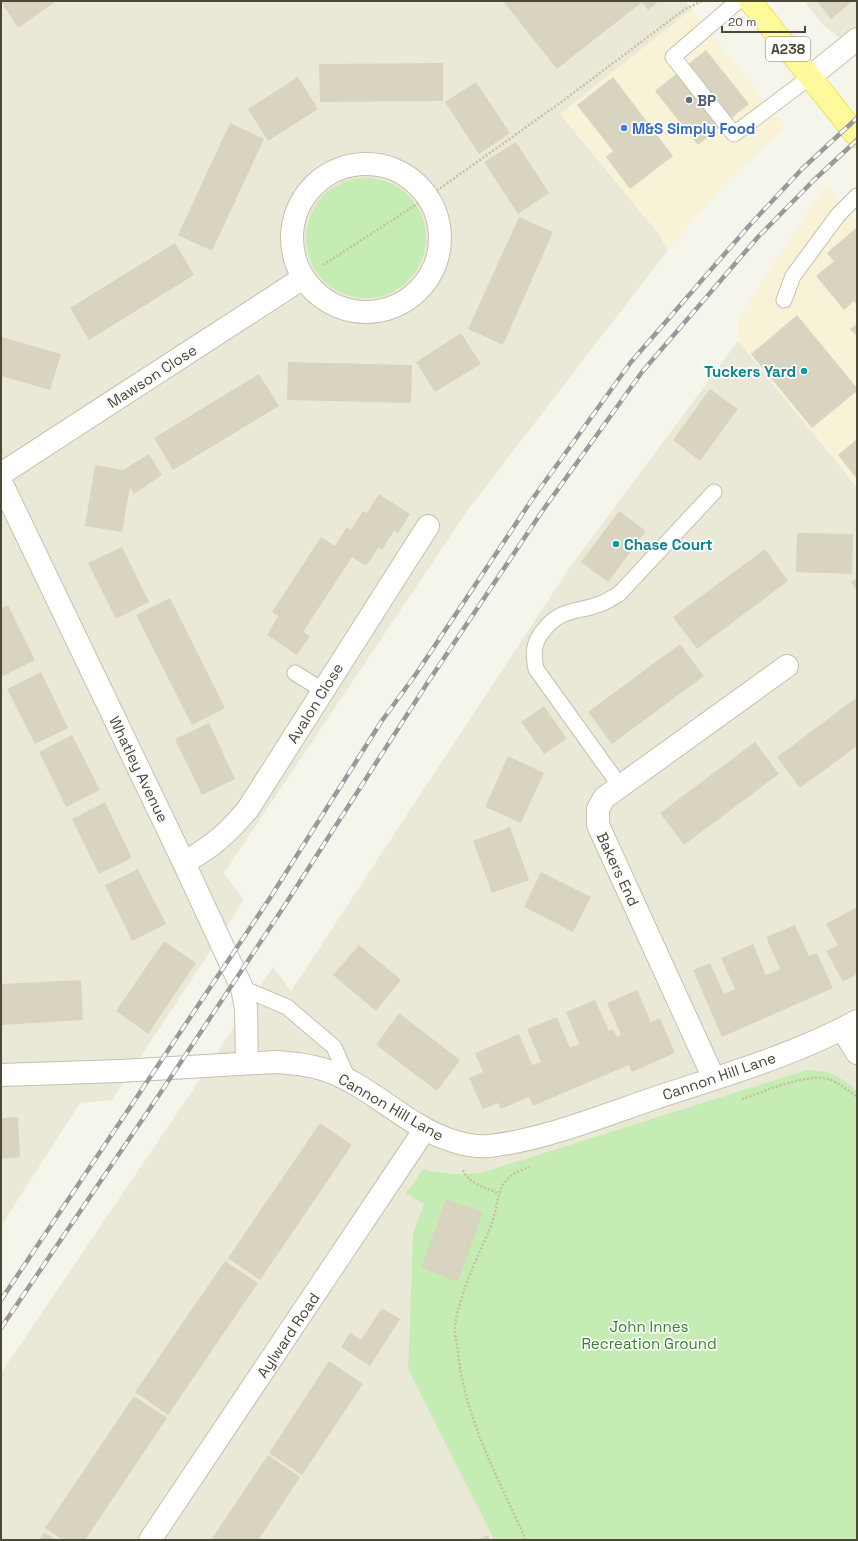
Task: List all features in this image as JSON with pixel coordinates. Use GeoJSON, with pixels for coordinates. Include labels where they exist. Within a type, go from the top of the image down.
{"type":"FeatureCollection","features":[{"type":"Feature","properties":{"kind":"main road","name":"A238"},"geometry":{"type":"LineString","coordinates":[[750,1],[857,136]]}},
{"type":"Feature","properties":{"kind":"street"},"geometry":{"type":"LineString","coordinates":[[810,77],[857,39]]}},
{"type":"Feature","properties":{"kind":"street"},"geometry":{"type":"LineString","coordinates":[[362,163],[388,166],[411,178],[428,196],[438,218],[440,242],[436,264],[424,285],[406,301],[385,310],[362,313],[338,308],[318,296],[303,278],[293,254],[292,228],[300,203],[316,183],[337,169],[362,163]]}},
{"type":"Feature","properties":{"kind":"street","name":"Mawson Close"},"geometry":{"type":"LineString","coordinates":[[1,474],[303,278]]}},
{"type":"Feature","properties":{"kind":"street","name":"Whatley Avenue"},"geometry":{"type":"LineString","coordinates":[[1,482],[184,863],[242,988],[246,1008],[247,1063]]}},
{"type":"Feature","properties":{"kind":"street","name":"Avalon Close"},"geometry":{"type":"LineString","coordinates":[[184,863],[211,847],[226,834],[248,809],[428,526]]}},
{"type":"Feature","properties":{"kind":"street","name":"Bakers End"},"geometry":{"type":"LineString","coordinates":[[714,1079],[598,825],[598,809],[604,798],[787,666]]}},
{"type":"Feature","properties":{"kind":"street"},"geometry":{"type":"LineString","coordinates":[[850,1025],[857,1053]]}},
{"type":"Feature","properties":{"kind":"street","name":"Cannon Hill Lane"},"geometry":{"type":"LineString","coordinates":[[1,1075],[120,1071],[247,1063],[300,1063],[323,1069],[349,1081],[425,1129],[458,1142],[477,1146],[490,1146],[547,1134],[714,1079],[809,1044],[850,1025]]}},
{"type":"Feature","properties":{"kind":"street","name":"Aylward Road"},"geometry":{"type":"LineString","coordinates":[[150,1540],[425,1129]]}},
{"type":"Feature","properties":{"kind":"lane"},"geometry":{"type":"LineString","coordinates":[[738,1],[673,57],[734,134],[810,77]]}},
{"type":"Feature","properties":{"kind":"lane"},"geometry":{"type":"LineString","coordinates":[[784,300],[793,276],[838,215],[857,196]]}},
{"type":"Feature","properties":{"kind":"lane"},"geometry":{"type":"LineString","coordinates":[[620,786],[536,669],[533,653],[537,638],[552,619],[565,613],[601,604],[619,594],[714,492]]}},
{"type":"Feature","properties":{"kind":"lane"},"geometry":{"type":"LineString","coordinates":[[295,673],[324,691]]}},
{"type":"Feature","properties":{"kind":"lane"},"geometry":{"type":"LineString","coordinates":[[242,988],[288,1007],[334,1047],[349,1081]]}},
{"type":"Feature","properties":{"kind":"path"},"geometry":{"type":"LineString","coordinates":[[303,278],[428,196],[560,103],[685,9],[702,1]]}},
{"type":"Feature","properties":{"kind":"path"},"geometry":{"type":"LineString","coordinates":[[734,1101],[803,1080],[819,1078],[831,1080],[857,1097]]}},
{"type":"Feature","properties":{"kind":"path"},"geometry":{"type":"LineString","coordinates":[[526,1540],[478,1435],[460,1367],[455,1326],[463,1295],[497,1212],[498,1193],[504,1182],[518,1171],[532,1166]]}},
{"type":"Feature","properties":{"kind":"shaded area"},"geometry":{"type":"Polygon","coordinates":[[[1,1],[685,1],[692,9],[560,114],[658,233],[668,250],[467,511],[224,873],[244,900],[112,1100],[80,1103],[1,1226],[1,1]]]}},
{"type":"Feature","properties":{"kind":"shaded area"},"geometry":{"type":"Polygon","coordinates":[[[804,1],[857,1],[857,50],[824,26],[804,1]]]}},
{"type":"Feature","properties":{"kind":"shaded area"},"geometry":{"type":"Polygon","coordinates":[[[692,9],[785,127],[723,186],[668,250],[658,233],[560,114],[692,9]]]}},
{"type":"Feature","properties":{"kind":"shaded area"},"geometry":{"type":"Polygon","coordinates":[[[826,184],[857,222],[857,487],[738,341],[738,319],[826,184]]]}},
{"type":"Feature","properties":{"kind":"shaded area"},"geometry":{"type":"Polygon","coordinates":[[[738,341],[857,487],[857,1091],[840,1078],[484,1172],[465,1175],[450,1175],[422,1169],[424,1204],[413,1232],[408,1369],[494,1540],[1,1540],[1,1373],[190,1094],[273,967],[291,991],[568,570],[738,341]]]}},
{"type":"Feature","properties":{"kind":"green space"},"geometry":{"type":"Polygon","coordinates":[[[366,178],[378,179],[389,183],[399,188],[408,196],[416,205],[421,215],[425,226],[425,250],[421,261],[416,271],[408,280],[399,288],[389,293],[378,297],[366,298],[354,297],[343,293],[333,288],[324,280],[316,271],[311,261],[307,250],[306,238],[307,226],[311,215],[316,205],[324,196],[333,188],[343,183],[354,179],[366,178]]]}},
{"type":"Feature","properties":{"kind":"green space","name":"John Innes Recreation Ground"},"geometry":{"type":"Polygon","coordinates":[[[807,1070],[822,1071],[834,1075],[845,1081],[857,1091],[857,1540],[494,1540],[408,1369],[413,1232],[424,1204],[406,1193],[423,1169],[453,1174],[484,1172],[807,1070]]]}},
{"type":"Feature","properties":{"kind":"building"},"geometry":{"type":"Polygon","coordinates":[[[1,1],[56,1],[18,28],[1,1]]]}},
{"type":"Feature","properties":{"kind":"building"},"geometry":{"type":"Polygon","coordinates":[[[503,1],[659,1],[648,10],[642,2],[557,69],[503,1]]]}},
{"type":"Feature","properties":{"kind":"building"},"geometry":{"type":"Polygon","coordinates":[[[817,1],[853,1],[831,19],[817,1]]]}},
{"type":"Feature","properties":{"kind":"building"},"geometry":{"type":"Polygon","coordinates":[[[706,50],[749,104],[698,145],[655,91],[706,50]]]}},
{"type":"Feature","properties":{"kind":"building"},"geometry":{"type":"Polygon","coordinates":[[[443,63],[443,101],[320,102],[319,64],[443,63]]]}},
{"type":"Feature","properties":{"kind":"building"},"geometry":{"type":"Polygon","coordinates":[[[298,77],[318,109],[268,141],[248,109],[298,77]]]}},
{"type":"Feature","properties":{"kind":"building","name":"M&S Simply Food"},"geometry":{"type":"Polygon","coordinates":[[[613,77],[673,156],[630,189],[606,157],[613,151],[577,105],[613,77]]]}},
{"type":"Feature","properties":{"kind":"building"},"geometry":{"type":"Polygon","coordinates":[[[476,82],[510,133],[479,154],[445,102],[476,82]]]}},
{"type":"Feature","properties":{"kind":"building"},"geometry":{"type":"Polygon","coordinates":[[[230,123],[264,139],[212,251],[178,235],[230,123]]]}},
{"type":"Feature","properties":{"kind":"building"},"geometry":{"type":"Polygon","coordinates":[[[516,142],[549,193],[518,214],[484,162],[516,142]]]}},
{"type":"Feature","properties":{"kind":"building"},"geometry":{"type":"Polygon","coordinates":[[[519,217],[553,232],[503,345],[468,329],[519,217]]]}},
{"type":"Feature","properties":{"kind":"building"},"geometry":{"type":"Polygon","coordinates":[[[857,227],[857,305],[854,301],[844,310],[816,276],[834,261],[827,253],[857,227]]]}},
{"type":"Feature","properties":{"kind":"building"},"geometry":{"type":"Polygon","coordinates":[[[175,243],[194,275],[89,340],[70,308],[175,243]]]}},
{"type":"Feature","properties":{"kind":"building","name":"Tuckers Yard"},"geometry":{"type":"Polygon","coordinates":[[[797,315],[857,388],[857,391],[812,428],[751,354],[797,315]]]}},
{"type":"Feature","properties":{"kind":"building"},"geometry":{"type":"Polygon","coordinates":[[[857,324],[857,336],[850,329],[857,324]]]}},
{"type":"Feature","properties":{"kind":"building"},"geometry":{"type":"Polygon","coordinates":[[[461,333],[481,364],[435,392],[416,362],[461,333]]]}},
{"type":"Feature","properties":{"kind":"building"},"geometry":{"type":"Polygon","coordinates":[[[1,337],[61,354],[50,390],[1,376],[1,337]]]}},
{"type":"Feature","properties":{"kind":"building"},"geometry":{"type":"Polygon","coordinates":[[[288,362],[412,365],[411,403],[287,400],[288,362]]]}},
{"type":"Feature","properties":{"kind":"building"},"geometry":{"type":"Polygon","coordinates":[[[259,374],[279,406],[173,470],[154,438],[259,374]]]}},
{"type":"Feature","properties":{"kind":"building"},"geometry":{"type":"Polygon","coordinates":[[[710,389],[738,409],[700,461],[673,440],[710,389]]]}},
{"type":"Feature","properties":{"kind":"building"},"geometry":{"type":"Polygon","coordinates":[[[857,439],[857,479],[838,455],[857,439]]]}},
{"type":"Feature","properties":{"kind":"building"},"geometry":{"type":"Polygon","coordinates":[[[149,454],[162,475],[134,494],[130,487],[122,532],[85,526],[95,465],[123,470],[149,454]]]}},
{"type":"Feature","properties":{"kind":"building"},"geometry":{"type":"Polygon","coordinates":[[[379,494],[410,514],[398,533],[394,531],[382,550],[379,547],[366,566],[352,557],[303,632],[310,636],[297,655],[267,635],[278,616],[272,612],[321,537],[335,546],[347,527],[351,530],[363,511],[367,513],[379,494]]]}},
{"type":"Feature","properties":{"kind":"building","name":"Chase Court"},"geometry":{"type":"Polygon","coordinates":[[[619,511],[646,531],[608,582],[581,562],[619,511]]]}},
{"type":"Feature","properties":{"kind":"building"},"geometry":{"type":"Polygon","coordinates":[[[797,533],[853,534],[852,574],[796,572],[797,533]]]}},
{"type":"Feature","properties":{"kind":"building"},"geometry":{"type":"Polygon","coordinates":[[[122,547],[149,602],[116,619],[88,563],[122,547]]]}},
{"type":"Feature","properties":{"kind":"building"},"geometry":{"type":"Polygon","coordinates":[[[765,549],[788,581],[697,649],[673,617],[765,549]]]}},
{"type":"Feature","properties":{"kind":"building"},"geometry":{"type":"Polygon","coordinates":[[[857,578],[857,591],[851,582],[857,578]]]}},
{"type":"Feature","properties":{"kind":"building"},"geometry":{"type":"Polygon","coordinates":[[[170,598],[225,708],[192,725],[136,615],[170,598]]]}},
{"type":"Feature","properties":{"kind":"building"},"geometry":{"type":"Polygon","coordinates":[[[8,605],[35,660],[1,677],[1,608],[8,605]]]}},
{"type":"Feature","properties":{"kind":"building"},"geometry":{"type":"Polygon","coordinates":[[[680,644],[704,676],[612,744],[588,712],[680,644]]]}},
{"type":"Feature","properties":{"kind":"building"},"geometry":{"type":"Polygon","coordinates":[[[41,672],[68,728],[35,744],[7,689],[41,672]]]}},
{"type":"Feature","properties":{"kind":"building"},"geometry":{"type":"Polygon","coordinates":[[[857,697],[857,746],[800,788],[777,757],[857,697]]]}},
{"type":"Feature","properties":{"kind":"building"},"geometry":{"type":"Polygon","coordinates":[[[544,706],[567,739],[544,754],[521,722],[544,706]]]}},
{"type":"Feature","properties":{"kind":"building"},"geometry":{"type":"Polygon","coordinates":[[[209,723],[235,779],[202,795],[175,739],[209,723]]]}},
{"type":"Feature","properties":{"kind":"building"},"geometry":{"type":"Polygon","coordinates":[[[72,735],[100,790],[66,807],[39,752],[72,735]]]}},
{"type":"Feature","properties":{"kind":"building"},"geometry":{"type":"Polygon","coordinates":[[[755,742],[779,774],[684,845],[660,813],[755,742]]]}},
{"type":"Feature","properties":{"kind":"building"},"geometry":{"type":"Polygon","coordinates":[[[508,756],[544,773],[521,823],[485,807],[508,756]]]}},
{"type":"Feature","properties":{"kind":"building"},"geometry":{"type":"Polygon","coordinates":[[[105,802],[132,858],[99,874],[72,819],[105,802]]]}},
{"type":"Feature","properties":{"kind":"building"},"geometry":{"type":"Polygon","coordinates":[[[510,827],[529,880],[492,893],[473,841],[510,827]]]}},
{"type":"Feature","properties":{"kind":"building"},"geometry":{"type":"Polygon","coordinates":[[[138,869],[166,924],[132,941],[105,885],[138,869]]]}},
{"type":"Feature","properties":{"kind":"building"},"geometry":{"type":"Polygon","coordinates":[[[541,872],[591,897],[573,932],[524,907],[541,872]]]}},
{"type":"Feature","properties":{"kind":"building"},"geometry":{"type":"Polygon","coordinates":[[[857,907],[857,974],[843,982],[826,951],[838,945],[826,924],[857,907]]]}},
{"type":"Feature","properties":{"kind":"building"},"geometry":{"type":"Polygon","coordinates":[[[795,925],[809,956],[817,953],[833,988],[722,1037],[693,970],[710,963],[724,994],[735,989],[721,958],[753,944],[766,975],[780,969],[766,937],[795,925]]]}},
{"type":"Feature","properties":{"kind":"building"},"geometry":{"type":"Polygon","coordinates":[[[164,941],[196,963],[148,1034],[116,1011],[164,941]]]}},
{"type":"Feature","properties":{"kind":"building"},"geometry":{"type":"Polygon","coordinates":[[[359,945],[401,980],[376,1011],[333,975],[359,945]]]}},
{"type":"Feature","properties":{"kind":"building"},"geometry":{"type":"Polygon","coordinates":[[[81,980],[83,1020],[1,1025],[1,984],[81,980]]]}},
{"type":"Feature","properties":{"kind":"building"},"geometry":{"type":"Polygon","coordinates":[[[637,990],[651,1022],[660,1018],[675,1053],[632,1072],[629,1065],[533,1106],[529,1097],[501,1109],[498,1103],[483,1109],[469,1078],[483,1072],[475,1053],[519,1034],[532,1065],[541,1062],[527,1029],[557,1017],[570,1048],[579,1044],[566,1012],[595,1000],[609,1031],[613,1029],[617,1037],[621,1035],[607,1003],[637,990]]]}},
{"type":"Feature","properties":{"kind":"building"},"geometry":{"type":"Polygon","coordinates":[[[399,1013],[460,1060],[437,1091],[376,1045],[399,1013]]]}},
{"type":"Feature","properties":{"kind":"building"},"geometry":{"type":"Polygon","coordinates":[[[18,1117],[20,1157],[1,1159],[1,1118],[18,1117]]]}},
{"type":"Feature","properties":{"kind":"building"},"geometry":{"type":"Polygon","coordinates":[[[320,1123],[352,1145],[260,1280],[228,1258],[320,1123]]]}},
{"type":"Feature","properties":{"kind":"building"},"geometry":{"type":"Polygon","coordinates":[[[446,1199],[483,1212],[458,1282],[421,1268],[446,1199]]]}},
{"type":"Feature","properties":{"kind":"building"},"geometry":{"type":"Polygon","coordinates":[[[225,1261],[258,1283],[168,1415],[135,1392],[225,1261]]]}},
{"type":"Feature","properties":{"kind":"building"},"geometry":{"type":"Polygon","coordinates":[[[382,1308],[400,1319],[370,1366],[341,1347],[350,1333],[361,1340],[382,1308]]]}},
{"type":"Feature","properties":{"kind":"building"},"geometry":{"type":"Polygon","coordinates":[[[329,1361],[363,1384],[302,1475],[269,1453],[329,1361]]]}},
{"type":"Feature","properties":{"kind":"building"},"geometry":{"type":"Polygon","coordinates":[[[134,1396],[167,1418],[85,1540],[63,1540],[45,1528],[134,1396]]]}},
{"type":"Feature","properties":{"kind":"building"},"geometry":{"type":"Polygon","coordinates":[[[268,1455],[300,1477],[271,1521],[258,1540],[211,1540],[268,1455]]]}},
{"type":"Feature","properties":{"kind":"building"},"geometry":{"type":"Polygon","coordinates":[[[44,1532],[56,1540],[39,1540],[44,1532]]]}},
{"type":"Feature","properties":{"kind":"building"},"geometry":{"type":"Polygon","coordinates":[[[488,1535],[490,1540],[476,1540],[488,1535]]]}},
{"type":"Feature","properties":{"kind":"railway"},"geometry":{"type":"LineString","coordinates":[[1,1300],[270,898],[381,722],[416,674],[531,501],[631,362],[748,227],[802,169],[857,118]]}},
{"type":"Feature","properties":{"kind":"railway"},"geometry":{"type":"LineString","coordinates":[[1,1328],[159,1095],[283,908],[428,682],[543,510],[642,372],[758,237],[813,181],[857,140]]}},
{"type":"Feature","properties":{"kind":"place","name":"BP"},"geometry":{"type":"Point","coordinates":[689,100]}},
{"type":"Feature","properties":{"kind":"place","name":"M&S Simply Food"},"geometry":{"type":"Point","coordinates":[624,128]}},
{"type":"Feature","properties":{"kind":"place","name":"Tuckers Yard"},"geometry":{"type":"Point","coordinates":[804,371]}},
{"type":"Feature","properties":{"kind":"place","name":"Chase Court"},"geometry":{"type":"Point","coordinates":[616,544]}}]}
